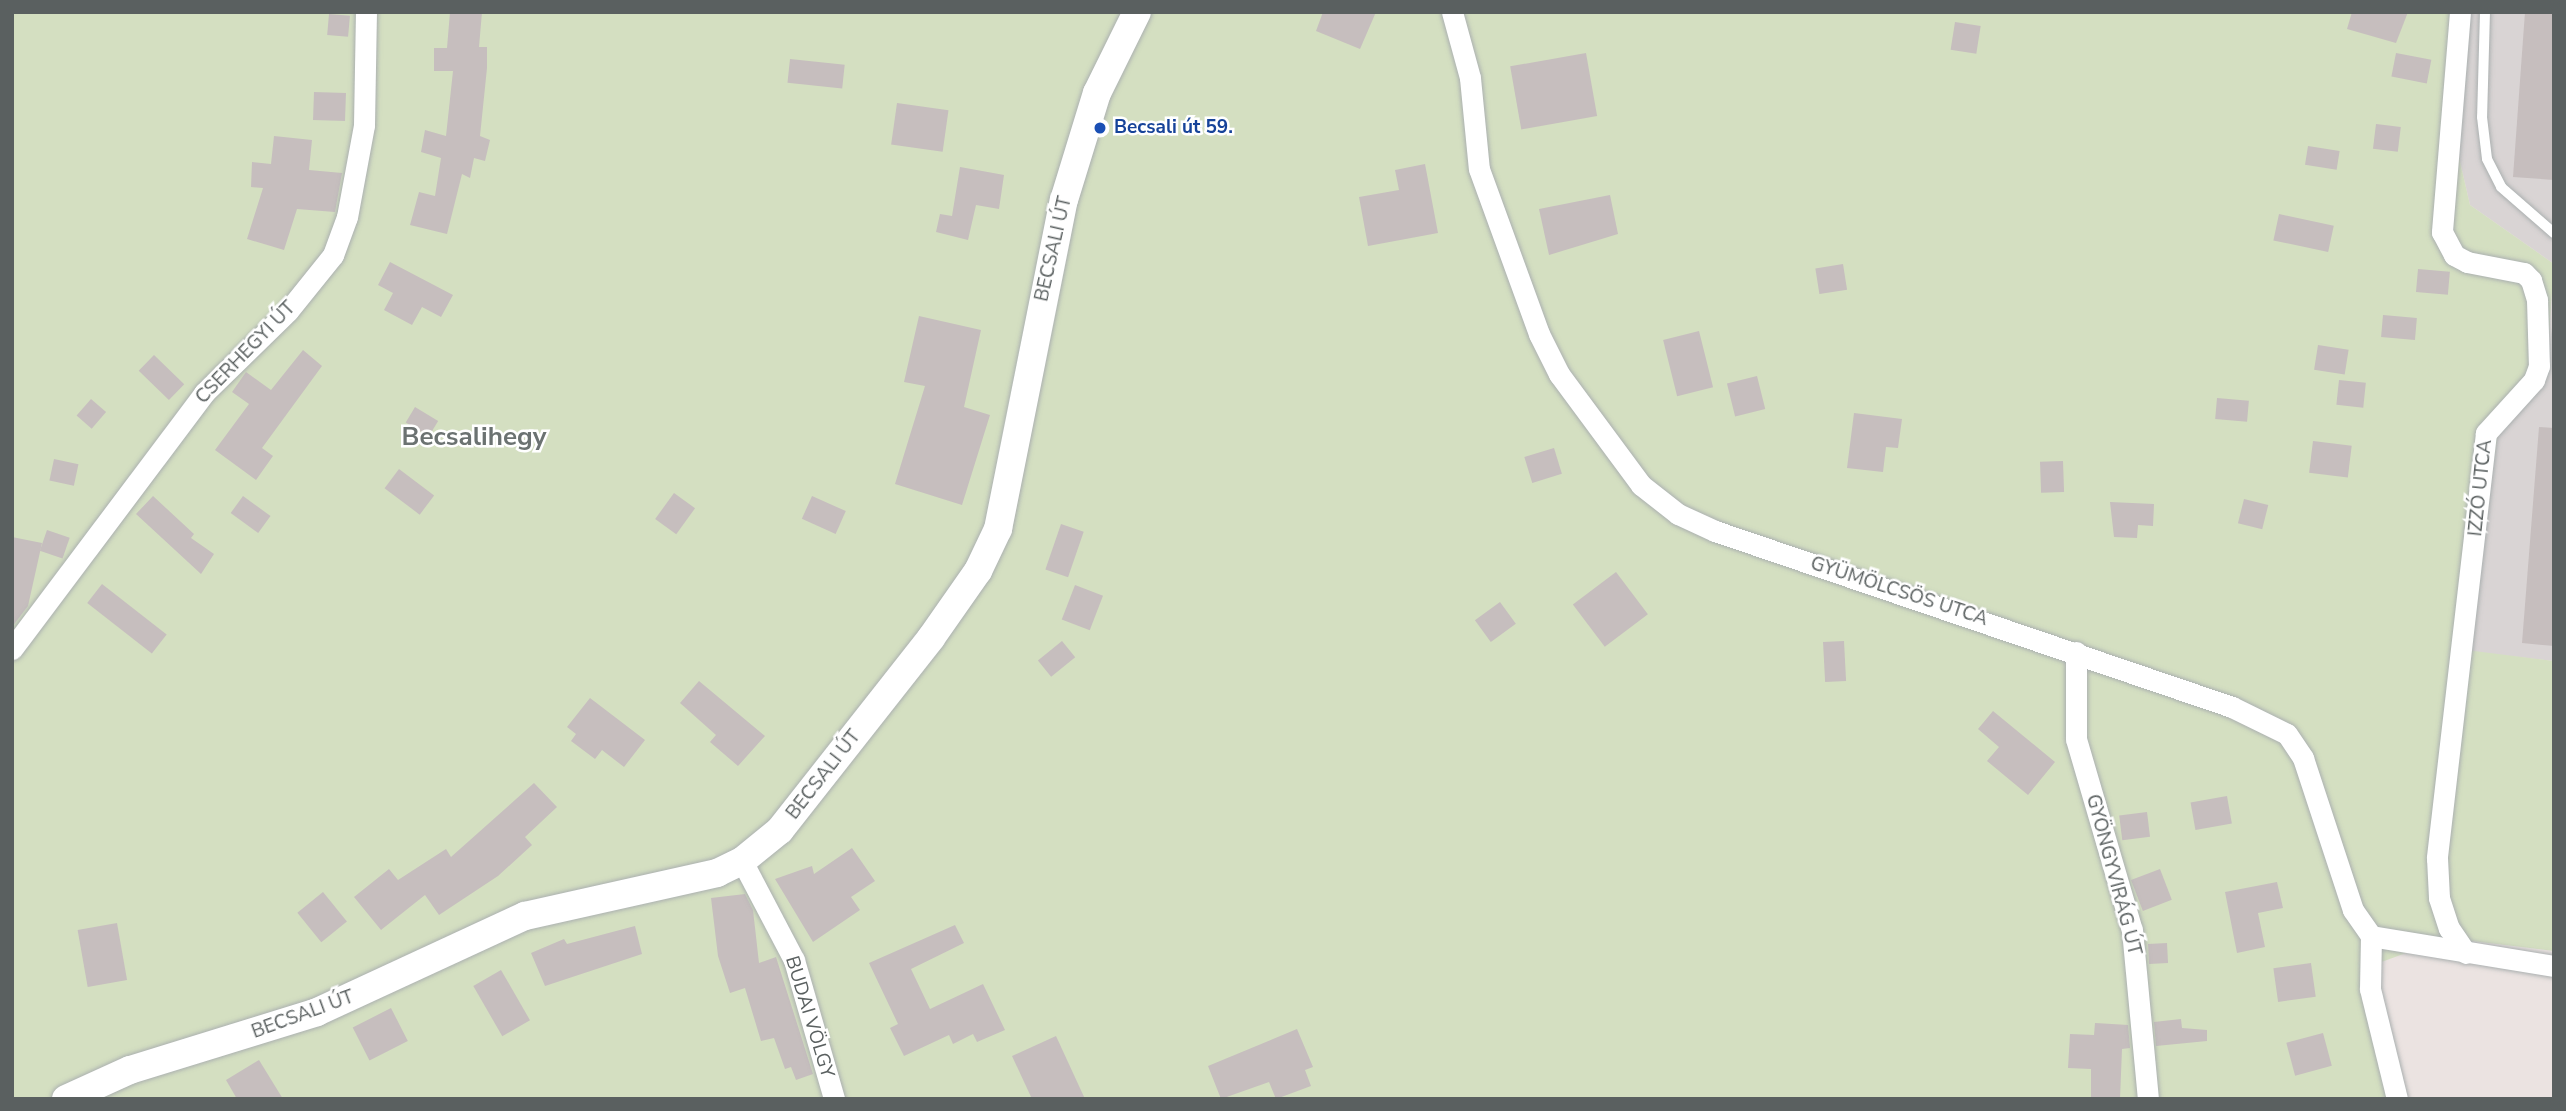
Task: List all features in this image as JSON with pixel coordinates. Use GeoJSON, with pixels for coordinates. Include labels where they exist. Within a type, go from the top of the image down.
{"type":"FeatureCollection","features":[{"type":"Feature","properties":{"kind":"main road","name":"BECSALI ÚT"},"geometry":{"type":"LineString","coordinates":[[66,1099],[130,1070],[317,1012],[525,916],[688,881],[742,862],[788,821],[923,649],[978,571],[998,529],[1064,200],[1097,93],[1137,12]]}},
{"type":"Feature","properties":{"kind":"street","name":"CSERHEGYI ÚT"},"geometry":{"type":"LineString","coordinates":[[12,649],[204,393],[288,312],[333,255],[346,217],[364,125],[366,12]]}},
{"type":"Feature","properties":{"kind":"street","name":"GYÜMÖLCSÖS UTCA"},"geometry":{"type":"LineString","coordinates":[[1452,12],[1470,78],[1479,169],[1539,334],[1559,374],[1641,485],[1678,514],[1715,531],[2076,652],[2262,718],[2287,734],[2304,758],[2353,910],[2371,936]]}},
{"type":"Feature","properties":{"kind":"street","name":"IZZÓ UTCA"},"geometry":{"type":"LineString","coordinates":[[2460,12],[2442,232],[2454,255],[2467,262],[2524,273],[2531,280],[2537,300],[2539,366],[2534,380],[2486,433],[2437,858],[2439,898],[2449,928],[2466,953]]}},
{"type":"Feature","properties":{"kind":"street","name":"GYÖNGYVIRÁG ÚT"},"geometry":{"type":"LineString","coordinates":[[2076,652],[2076,739],[2132,930],[2148,1099]]}},
{"type":"Feature","properties":{"kind":"street","name":"BUDAI VÖLGY"},"geometry":{"type":"LineString","coordinates":[[742,862],[794,960],[834,1099]]}},
{"type":"Feature","properties":{"kind":"street"},"geometry":{"type":"LineString","coordinates":[[2397,1099],[2370,989],[2371,936],[2554,966]]}},
{"type":"Feature","properties":{"kind":"lane"},"geometry":{"type":"LineString","coordinates":[[2485,12],[2482,117],[2487,159],[2501,187],[2554,233]]}},
{"type":"Feature","properties":{"kind":"shaded area"},"geometry":{"type":"Polygon","coordinates":[[[2466,12],[2554,12],[2554,264],[2470,205],[2453,131],[2466,12]]]}},
{"type":"Feature","properties":{"kind":"shaded area"},"geometry":{"type":"Polygon","coordinates":[[[2554,311],[2554,661],[2466,651],[2499,427],[2546,377],[2554,311]]]}},
{"type":"Feature","properties":{"kind":"green space"},"geometry":{"type":"Polygon","coordinates":[[[12,12],[2466,12],[2453,131],[2470,205],[2554,264],[2546,377],[2499,427],[2466,650],[2554,661],[2554,951],[2447,938],[2376,964],[2398,1099],[12,1099],[12,12]]]}},
{"type":"Feature","properties":{"kind":"building"},"geometry":{"type":"Polygon","coordinates":[[[450,12],[482,12],[479,47],[487,47],[487,68],[480,136],[490,140],[485,161],[474,158],[470,178],[462,174],[447,234],[410,225],[419,192],[435,196],[441,158],[421,152],[425,130],[446,136],[453,71],[434,71],[434,48],[447,48],[450,12]]]}},
{"type":"Feature","properties":{"kind":"building"},"geometry":{"type":"Polygon","coordinates":[[[1323,12],[1376,12],[1360,49],[1316,31],[1323,12]]]}},
{"type":"Feature","properties":{"kind":"building"},"geometry":{"type":"Polygon","coordinates":[[[2352,12],[2408,12],[2396,43],[2347,29],[2352,12]]]}},
{"type":"Feature","properties":{"kind":"building"},"geometry":{"type":"Polygon","coordinates":[[[2525,12],[2554,12],[2554,180],[2513,177],[2525,12]]]}},
{"type":"Feature","properties":{"kind":"building"},"geometry":{"type":"Polygon","coordinates":[[[329,14],[350,16],[348,37],[327,35],[329,14]]]}},
{"type":"Feature","properties":{"kind":"building"},"geometry":{"type":"Polygon","coordinates":[[[1955,22],[1981,26],[1976,54],[1951,50],[1955,22]]]}},
{"type":"Feature","properties":{"kind":"building"},"geometry":{"type":"Polygon","coordinates":[[[1586,53],[1597,116],[1521,129],[1510,66],[1586,53]]]}},
{"type":"Feature","properties":{"kind":"building"},"geometry":{"type":"Polygon","coordinates":[[[2396,53],[2431,60],[2427,83],[2391,77],[2396,53]]]}},
{"type":"Feature","properties":{"kind":"building"},"geometry":{"type":"Polygon","coordinates":[[[790,59],[845,65],[842,89],[787,83],[790,59]]]}},
{"type":"Feature","properties":{"kind":"building"},"geometry":{"type":"Polygon","coordinates":[[[314,92],[346,93],[345,121],[313,120],[314,92]]]}},
{"type":"Feature","properties":{"kind":"building"},"geometry":{"type":"Polygon","coordinates":[[[897,103],[948,110],[943,152],[891,145],[897,103]]]}},
{"type":"Feature","properties":{"kind":"building"},"geometry":{"type":"Polygon","coordinates":[[[2376,124],[2401,127],[2398,152],[2373,149],[2376,124]]]}},
{"type":"Feature","properties":{"kind":"building"},"geometry":{"type":"Polygon","coordinates":[[[274,136],[312,140],[309,170],[342,173],[335,212],[297,209],[284,250],[247,239],[263,188],[251,187],[252,162],[271,164],[274,136]]]}},
{"type":"Feature","properties":{"kind":"building"},"geometry":{"type":"Polygon","coordinates":[[[2308,146],[2340,151],[2337,170],[2305,165],[2308,146]]]}},
{"type":"Feature","properties":{"kind":"building"},"geometry":{"type":"Polygon","coordinates":[[[1425,164],[1438,233],[1368,246],[1359,197],[1399,190],[1395,170],[1425,164]]]}},
{"type":"Feature","properties":{"kind":"building"},"geometry":{"type":"Polygon","coordinates":[[[960,167],[1004,175],[999,209],[976,205],[968,240],[936,232],[940,214],[952,216],[960,167]]]}},
{"type":"Feature","properties":{"kind":"building"},"geometry":{"type":"Polygon","coordinates":[[[1610,195],[1618,234],[1549,255],[1539,209],[1610,195]]]}},
{"type":"Feature","properties":{"kind":"building"},"geometry":{"type":"Polygon","coordinates":[[[2279,214],[2334,226],[2328,252],[2273,240],[2279,214]]]}},
{"type":"Feature","properties":{"kind":"building"},"geometry":{"type":"Polygon","coordinates":[[[390,262],[453,295],[441,317],[422,307],[412,325],[384,310],[393,293],[378,285],[390,262]]]}},
{"type":"Feature","properties":{"kind":"building"},"geometry":{"type":"Polygon","coordinates":[[[1843,264],[1847,290],[1819,294],[1815,268],[1843,264]]]}},
{"type":"Feature","properties":{"kind":"building"},"geometry":{"type":"Polygon","coordinates":[[[2418,269],[2450,272],[2448,295],[2416,292],[2418,269]]]}},
{"type":"Feature","properties":{"kind":"building"},"geometry":{"type":"Polygon","coordinates":[[[2383,315],[2417,318],[2415,340],[2381,337],[2383,315]]]}},
{"type":"Feature","properties":{"kind":"building"},"geometry":{"type":"Polygon","coordinates":[[[919,316],[981,330],[964,407],[990,415],[962,505],[895,484],[925,386],[904,382],[919,316]]]}},
{"type":"Feature","properties":{"kind":"building"},"geometry":{"type":"Polygon","coordinates":[[[1699,331],[1713,387],[1677,396],[1663,340],[1699,331]]]}},
{"type":"Feature","properties":{"kind":"building"},"geometry":{"type":"Polygon","coordinates":[[[2318,345],[2349,350],[2345,375],[2314,370],[2318,345]]]}},
{"type":"Feature","properties":{"kind":"building"},"geometry":{"type":"Polygon","coordinates":[[[303,350],[322,366],[262,448],[273,456],[256,480],[215,450],[249,404],[232,392],[246,372],[271,390],[303,350]]]}},
{"type":"Feature","properties":{"kind":"building"},"geometry":{"type":"Polygon","coordinates":[[[154,355],[184,384],[169,400],[139,371],[154,355]]]}},
{"type":"Feature","properties":{"kind":"building"},"geometry":{"type":"Polygon","coordinates":[[[1757,376],[1765,409],[1735,416],[1727,383],[1757,376]]]}},
{"type":"Feature","properties":{"kind":"building"},"geometry":{"type":"Polygon","coordinates":[[[2339,380],[2366,383],[2363,408],[2336,405],[2339,380]]]}},
{"type":"Feature","properties":{"kind":"building"},"geometry":{"type":"Polygon","coordinates":[[[2217,398],[2249,401],[2247,422],[2215,419],[2217,398]]]}},
{"type":"Feature","properties":{"kind":"building"},"geometry":{"type":"Polygon","coordinates":[[[91,399],[106,412],[92,429],[77,416],[91,399]]]}},
{"type":"Feature","properties":{"kind":"building"},"geometry":{"type":"Polygon","coordinates":[[[415,407],[438,421],[429,436],[406,422],[415,407]]]}},
{"type":"Feature","properties":{"kind":"building"},"geometry":{"type":"Polygon","coordinates":[[[1854,413],[1902,419],[1898,448],[1886,447],[1883,472],[1847,468],[1854,413]]]}},
{"type":"Feature","properties":{"kind":"building"},"geometry":{"type":"Polygon","coordinates":[[[2539,427],[2554,428],[2554,646],[2522,643],[2539,427]]]}},
{"type":"Feature","properties":{"kind":"building"},"geometry":{"type":"Polygon","coordinates":[[[2313,441],[2352,446],[2348,478],[2309,473],[2313,441]]]}},
{"type":"Feature","properties":{"kind":"building"},"geometry":{"type":"Polygon","coordinates":[[[1554,448],[1562,474],[1532,483],[1524,457],[1554,448]]]}},
{"type":"Feature","properties":{"kind":"building"},"geometry":{"type":"Polygon","coordinates":[[[54,459],[78,464],[74,486],[49,481],[54,459]]]}},
{"type":"Feature","properties":{"kind":"building"},"geometry":{"type":"Polygon","coordinates":[[[2063,461],[2064,492],[2041,493],[2040,462],[2063,461]]]}},
{"type":"Feature","properties":{"kind":"building"},"geometry":{"type":"Polygon","coordinates":[[[399,469],[434,495],[420,515],[385,488],[399,469]]]}},
{"type":"Feature","properties":{"kind":"building"},"geometry":{"type":"Polygon","coordinates":[[[674,493],[695,508],[676,534],[655,519],[674,493]]]}},
{"type":"Feature","properties":{"kind":"building"},"geometry":{"type":"Polygon","coordinates":[[[153,496],[194,534],[191,538],[214,554],[201,574],[136,514],[153,496]]]}},
{"type":"Feature","properties":{"kind":"building"},"geometry":{"type":"Polygon","coordinates":[[[243,496],[271,516],[258,533],[231,513],[243,496]]]}},
{"type":"Feature","properties":{"kind":"building"},"geometry":{"type":"Polygon","coordinates":[[[812,496],[846,511],[836,534],[802,519],[812,496]]]}},
{"type":"Feature","properties":{"kind":"building"},"geometry":{"type":"Polygon","coordinates":[[[2244,499],[2268,505],[2262,529],[2238,523],[2244,499]]]}},
{"type":"Feature","properties":{"kind":"building"},"geometry":{"type":"Polygon","coordinates":[[[2110,502],[2154,504],[2153,526],[2138,525],[2137,538],[2114,537],[2110,502]]]}},
{"type":"Feature","properties":{"kind":"building"},"geometry":{"type":"Polygon","coordinates":[[[1061,524],[1084,532],[1068,577],[1045,569],[1061,524]]]}},
{"type":"Feature","properties":{"kind":"building"},"geometry":{"type":"Polygon","coordinates":[[[47,530],[70,538],[63,559],[40,551],[47,530]]]}},
{"type":"Feature","properties":{"kind":"building"},"geometry":{"type":"Polygon","coordinates":[[[12,537],[42,543],[28,606],[12,627],[12,537]]]}},
{"type":"Feature","properties":{"kind":"building"},"geometry":{"type":"Polygon","coordinates":[[[1616,572],[1648,614],[1605,647],[1573,604],[1616,572]]]}},
{"type":"Feature","properties":{"kind":"building"},"geometry":{"type":"Polygon","coordinates":[[[102,584],[167,634],[152,653],[87,603],[102,584]]]}},
{"type":"Feature","properties":{"kind":"building"},"geometry":{"type":"Polygon","coordinates":[[[1075,585],[1103,596],[1090,630],[1062,620],[1075,585]]]}},
{"type":"Feature","properties":{"kind":"building"},"geometry":{"type":"Polygon","coordinates":[[[1500,602],[1516,624],[1491,642],[1475,620],[1500,602]]]}},
{"type":"Feature","properties":{"kind":"building"},"geometry":{"type":"Polygon","coordinates":[[[1062,641],[1075,657],[1051,677],[1038,661],[1062,641]]]}},
{"type":"Feature","properties":{"kind":"building"},"geometry":{"type":"Polygon","coordinates":[[[1844,641],[1846,681],[1825,682],[1823,642],[1844,641]]]}},
{"type":"Feature","properties":{"kind":"building"},"geometry":{"type":"Polygon","coordinates":[[[699,681],[765,736],[738,766],[710,742],[716,735],[680,703],[699,681]]]}},
{"type":"Feature","properties":{"kind":"building"},"geometry":{"type":"Polygon","coordinates":[[[590,698],[645,740],[624,767],[602,750],[595,759],[571,741],[576,734],[567,727],[590,698]]]}},
{"type":"Feature","properties":{"kind":"building"},"geometry":{"type":"Polygon","coordinates":[[[1993,711],[2055,762],[2028,795],[1987,761],[1999,747],[1978,729],[1993,711]]]}},
{"type":"Feature","properties":{"kind":"building"},"geometry":{"type":"Polygon","coordinates":[[[534,783],[557,807],[525,837],[532,845],[498,876],[439,915],[425,895],[381,930],[354,897],[389,869],[398,880],[446,849],[451,857],[534,783]]]}},
{"type":"Feature","properties":{"kind":"building"},"geometry":{"type":"Polygon","coordinates":[[[2227,796],[2232,824],[2195,830],[2191,802],[2227,796]]]}},
{"type":"Feature","properties":{"kind":"building"},"geometry":{"type":"Polygon","coordinates":[[[2147,812],[2150,837],[2122,840],[2119,815],[2147,812]]]}},
{"type":"Feature","properties":{"kind":"building"},"geometry":{"type":"Polygon","coordinates":[[[852,848],[875,881],[851,897],[860,910],[813,942],[775,879],[812,866],[814,874],[852,848]]]}},
{"type":"Feature","properties":{"kind":"building"},"geometry":{"type":"Polygon","coordinates":[[[2160,869],[2172,900],[2143,911],[2131,880],[2160,869]]]}},
{"type":"Feature","properties":{"kind":"building"},"geometry":{"type":"Polygon","coordinates":[[[2277,882],[2283,908],[2258,913],[2265,947],[2237,953],[2225,892],[2277,882]]]}},
{"type":"Feature","properties":{"kind":"building"},"geometry":{"type":"Polygon","coordinates":[[[323,892],[347,922],[321,942],[297,913],[323,892]]]}},
{"type":"Feature","properties":{"kind":"building"},"geometry":{"type":"Polygon","coordinates":[[[745,894],[753,910],[759,963],[776,957],[813,1074],[796,1080],[791,1067],[785,1069],[774,1038],[761,1041],[745,988],[730,993],[718,956],[711,898],[745,894]]]}},
{"type":"Feature","properties":{"kind":"building"},"geometry":{"type":"Polygon","coordinates":[[[117,923],[127,980],[88,987],[78,930],[117,923]]]}},
{"type":"Feature","properties":{"kind":"building"},"geometry":{"type":"Polygon","coordinates":[[[955,925],[964,943],[911,969],[930,1009],[983,984],[1005,1030],[977,1042],[973,1034],[953,1044],[949,1035],[904,1056],[890,1028],[898,1024],[869,963],[955,925]]]}},
{"type":"Feature","properties":{"kind":"building"},"geometry":{"type":"Polygon","coordinates":[[[635,926],[642,954],[545,986],[531,953],[564,939],[567,944],[635,926]]]}},
{"type":"Feature","properties":{"kind":"building"},"geometry":{"type":"Polygon","coordinates":[[[2167,943],[2168,963],[2149,964],[2148,944],[2167,943]]]}},
{"type":"Feature","properties":{"kind":"building"},"geometry":{"type":"Polygon","coordinates":[[[2311,963],[2316,997],[2278,1002],[2273,968],[2311,963]]]}},
{"type":"Feature","properties":{"kind":"building"},"geometry":{"type":"Polygon","coordinates":[[[501,970],[530,1020],[502,1036],[473,986],[501,970]]]}},
{"type":"Feature","properties":{"kind":"building"},"geometry":{"type":"Polygon","coordinates":[[[391,1008],[408,1041],[369,1060],[353,1028],[391,1008]]]}},
{"type":"Feature","properties":{"kind":"building"},"geometry":{"type":"Polygon","coordinates":[[[2181,1019],[2182,1028],[2207,1030],[2207,1041],[2156,1046],[2154,1022],[2181,1019]]]}},
{"type":"Feature","properties":{"kind":"building"},"geometry":{"type":"Polygon","coordinates":[[[2095,1023],[2128,1025],[2130,1048],[2122,1049],[2120,1099],[2091,1099],[2091,1069],[2068,1068],[2070,1034],[2094,1035],[2095,1023]]]}},
{"type":"Feature","properties":{"kind":"building"},"geometry":{"type":"Polygon","coordinates":[[[1297,1029],[1313,1067],[1305,1070],[1311,1086],[1276,1099],[1269,1082],[1221,1099],[1208,1066],[1297,1029]]]}},
{"type":"Feature","properties":{"kind":"building"},"geometry":{"type":"Polygon","coordinates":[[[2323,1033],[2332,1066],[2295,1076],[2286,1043],[2323,1033]]]}},
{"type":"Feature","properties":{"kind":"building"},"geometry":{"type":"Polygon","coordinates":[[[1056,1036],[1085,1099],[1032,1099],[1012,1056],[1056,1036]]]}},
{"type":"Feature","properties":{"kind":"building"},"geometry":{"type":"Polygon","coordinates":[[[259,1060],[283,1099],[237,1099],[226,1080],[259,1060]]]}},
{"type":"Feature","properties":{"kind":"place","name":"Becsali út 59."},"geometry":{"type":"Point","coordinates":[1100,128]}},
{"type":"Feature","properties":{"kind":"district","name":"Becsalihegy"},"geometry":{"type":"Point","coordinates":[474,437]}}]}
